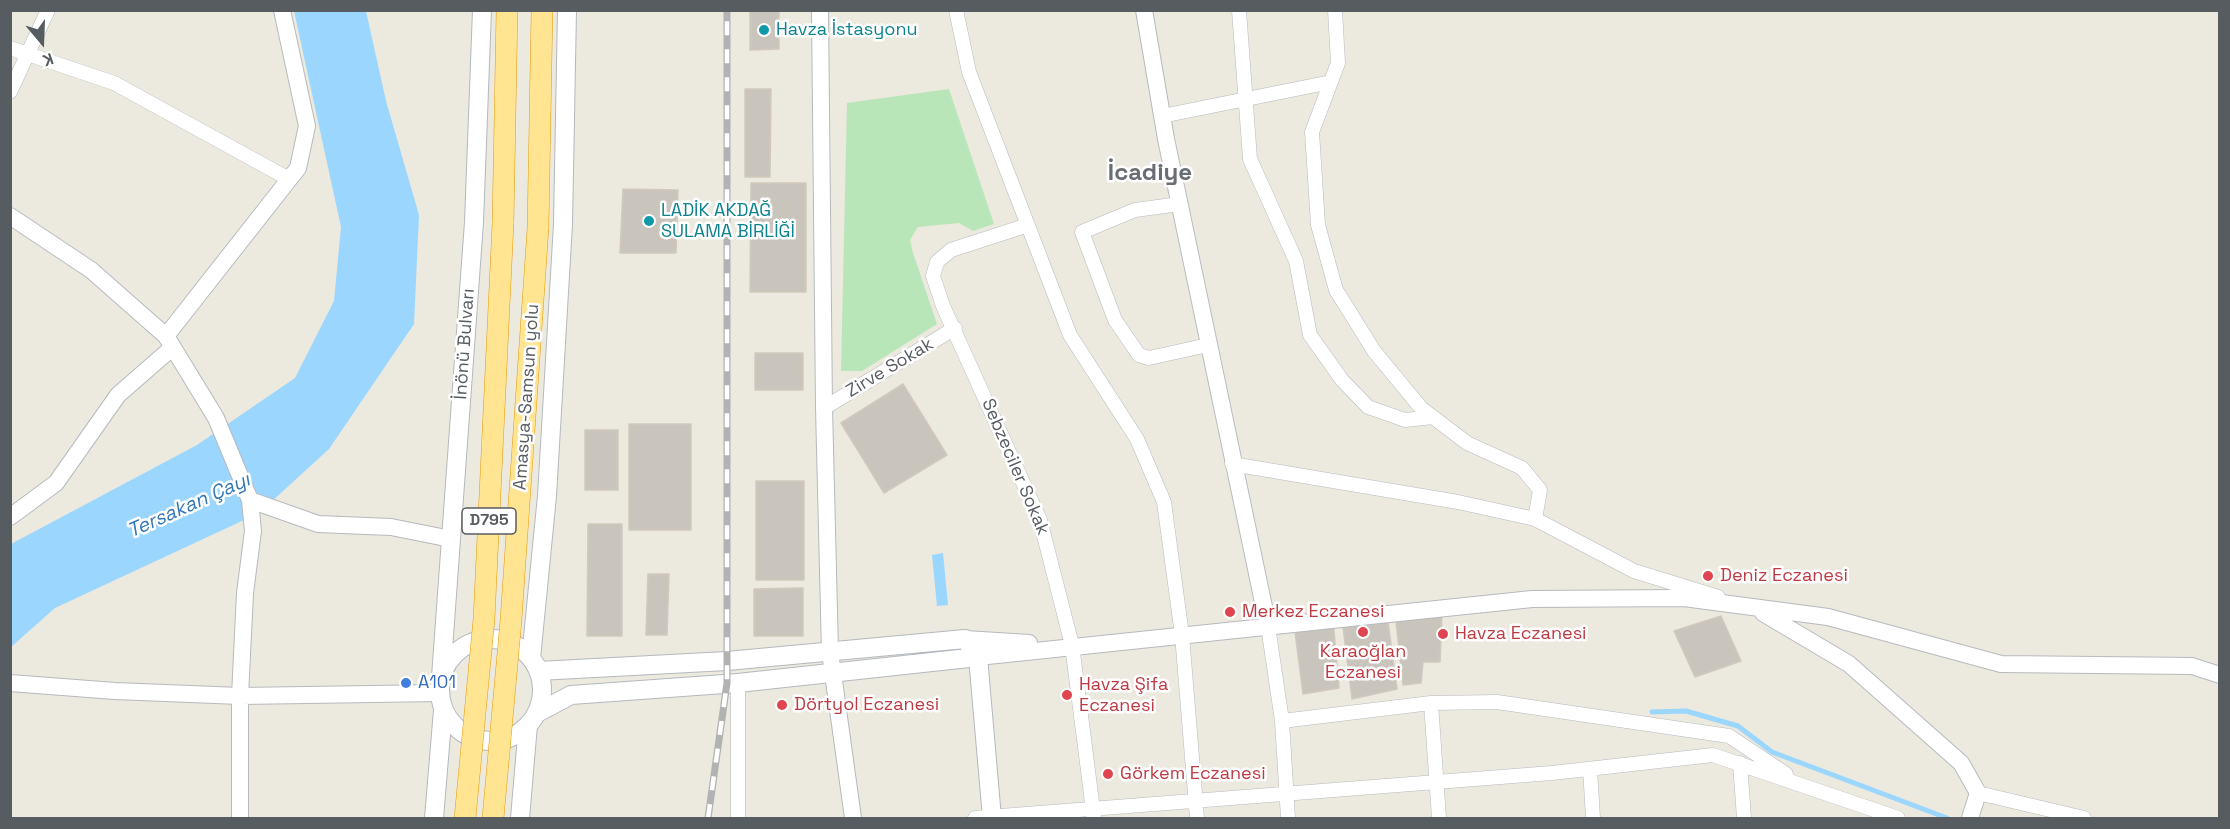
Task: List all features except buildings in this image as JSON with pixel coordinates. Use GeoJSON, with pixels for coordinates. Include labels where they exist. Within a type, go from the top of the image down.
{"type":"FeatureCollection","features":[{"type":"Feature","properties":{"kind":"highway","name":"Amasya-Samsun yolu"},"geometry":{"type":"LineString","coordinates":[[465,819],[484,619],[503,223],[507,10]]}},
{"type":"Feature","properties":{"kind":"highway","name":"Amasya-Samsun yolu"},"geometry":{"type":"LineString","coordinates":[[493,819],[512,620],[538,228],[542,10]]}},
{"type":"Feature","properties":{"kind":"main road","name":"İnönü Bulvarı"},"geometry":{"type":"LineString","coordinates":[[434,819],[450,539],[474,222],[482,10]]}},
{"type":"Feature","properties":{"kind":"main road"},"geometry":{"type":"LineString","coordinates":[[520,819],[532,719],[541,699],[535,665],[563,224],[567,10]]}},
{"type":"Feature","properties":{"kind":"main road"},"geometry":{"type":"LineString","coordinates":[[978,657],[738,682],[571,695],[532,719],[514,735],[498,741],[482,740],[465,735],[452,724],[441,693],[448,662],[458,650],[473,642],[488,639],[504,640],[519,647],[535,665],[727,661],[965,639],[978,657],[986,818]]}},
{"type":"Feature","properties":{"kind":"street"},"geometry":{"type":"LineString","coordinates":[[10,92],[48,10]]}},
{"type":"Feature","properties":{"kind":"street"},"geometry":{"type":"LineString","coordinates":[[10,517],[56,483],[118,395],[170,341],[298,168],[307,126],[282,10]]}},
{"type":"Feature","properties":{"kind":"street"},"geometry":{"type":"LineString","coordinates":[[820,10],[824,408],[830,652],[853,819]]}},
{"type":"Feature","properties":{"kind":"street"},"geometry":{"type":"LineString","coordinates":[[956,10],[969,72],[1070,335],[1137,439],[1164,502],[1182,635],[1197,819]]}},
{"type":"Feature","properties":{"kind":"street"},"geometry":{"type":"LineString","coordinates":[[1144,10],[1179,204],[1268,626],[1282,721],[1288,819]]}},
{"type":"Feature","properties":{"kind":"street"},"geometry":{"type":"LineString","coordinates":[[1239,10],[1250,159],[1296,261],[1310,335],[1342,380],[1368,407],[1405,420],[1433,417]]}},
{"type":"Feature","properties":{"kind":"street"},"geometry":{"type":"LineString","coordinates":[[1335,10],[1338,63],[1312,132],[1318,225],[1336,290],[1374,351],[1421,408],[1467,443],[1522,468],[1540,490],[1535,519]]}},
{"type":"Feature","properties":{"kind":"street"},"geometry":{"type":"LineString","coordinates":[[10,48],[27,56],[114,83],[289,179]]}},
{"type":"Feature","properties":{"kind":"street"},"geometry":{"type":"LineString","coordinates":[[1162,116],[1331,82]]}},
{"type":"Feature","properties":{"kind":"street"},"geometry":{"type":"LineString","coordinates":[[1179,204],[1135,210],[1082,232],[1114,320],[1139,356],[1149,358],[1208,345]]}},
{"type":"Feature","properties":{"kind":"street"},"geometry":{"type":"LineString","coordinates":[[10,216],[92,270],[170,341],[216,418],[250,500],[253,531],[245,593],[240,696],[240,819]]}},
{"type":"Feature","properties":{"kind":"street","name":"Sebzeciler Sokak"},"geometry":{"type":"LineString","coordinates":[[1028,225],[951,250],[937,262],[933,276],[943,306],[955,328],[1040,520],[1072,645],[1094,814]]}},
{"type":"Feature","properties":{"kind":"street","name":"Zirve Sokak"},"geometry":{"type":"LineString","coordinates":[[824,408],[955,328]]}},
{"type":"Feature","properties":{"kind":"street"},"geometry":{"type":"LineString","coordinates":[[1232,464],[1458,502],[1535,519],[1634,571],[1757,609],[1848,664],[1961,763],[1978,793],[2084,819]]}},
{"type":"Feature","properties":{"kind":"street"},"geometry":{"type":"LineString","coordinates":[[250,500],[318,524],[391,526],[450,539]]}},
{"type":"Feature","properties":{"kind":"street"},"geometry":{"type":"LineString","coordinates":[[978,657],[1072,645],[1532,599],[1684,598],[1757,609],[1828,616],[2001,664],[2192,666],[2220,675]]}},
{"type":"Feature","properties":{"kind":"street"},"geometry":{"type":"LineString","coordinates":[[965,639],[1072,645]]}},
{"type":"Feature","properties":{"kind":"street"},"geometry":{"type":"LineString","coordinates":[[738,682],[738,819]]}},
{"type":"Feature","properties":{"kind":"street"},"geometry":{"type":"LineString","coordinates":[[10,683],[115,691],[240,696],[441,693]]}},
{"type":"Feature","properties":{"kind":"street"},"geometry":{"type":"LineString","coordinates":[[1282,721],[1431,703],[1497,702],[1728,736],[1805,786]]}},
{"type":"Feature","properties":{"kind":"street"},"geometry":{"type":"LineString","coordinates":[[1431,703],[1439,819]]}},
{"type":"Feature","properties":{"kind":"street"},"geometry":{"type":"LineString","coordinates":[[986,818],[1094,814],[1195,801],[1590,769],[1713,755],[1898,819]]}},
{"type":"Feature","properties":{"kind":"street"},"geometry":{"type":"LineString","coordinates":[[1740,764],[1744,819]]}},
{"type":"Feature","properties":{"kind":"street"},"geometry":{"type":"LineString","coordinates":[[1590,769],[1593,819]]}},
{"type":"Feature","properties":{"kind":"street"},"geometry":{"type":"LineString","coordinates":[[1970,817],[1978,793]]}},
{"type":"Feature","properties":{"kind":"green space"},"geometry":{"type":"Polygon","coordinates":[[[949,89],[994,224],[973,231],[959,223],[918,227],[910,240],[937,324],[862,371],[841,371],[847,103],[949,89]]]}},
{"type":"Feature","properties":{"kind":"water","name":"Tersakan Çayı"},"geometry":{"type":"Polygon","coordinates":[[[294,11],[366,11],[386,101],[419,215],[414,324],[329,449],[259,513],[55,608],[11,647],[11,544],[197,445],[295,378],[334,301],[341,227],[294,11]]]}},
{"type":"Feature","properties":{"kind":"water"},"geometry":{"type":"Polygon","coordinates":[[[943,553],[948,605],[937,606],[932,555],[943,553]]]}},
{"type":"Feature","properties":{"kind":"waterway"},"geometry":{"type":"LineString","coordinates":[[1652,712],[1686,711],[1738,726],[1772,752],[1947,818]]}},
{"type":"Feature","properties":{"kind":"railway"},"geometry":{"type":"LineString","coordinates":[[708,818],[727,683],[727,10]]}},
{"type":"Feature","properties":{"kind":"place","name":"Havza İstasyonu"},"geometry":{"type":"Point","coordinates":[764,30]}},
{"type":"Feature","properties":{"kind":"place","name":"LADİK AKDAĞ SULAMA BİRLİĞİ"},"geometry":{"type":"Point","coordinates":[649,221]}},
{"type":"Feature","properties":{"kind":"place","name":"Deniz Eczanesi"},"geometry":{"type":"Point","coordinates":[1708,576]}},
{"type":"Feature","properties":{"kind":"place","name":"Merkez Eczanesi"},"geometry":{"type":"Point","coordinates":[1230,612]}},
{"type":"Feature","properties":{"kind":"place","name":"Karaoğlan Eczanesi"},"geometry":{"type":"Point","coordinates":[1363,632]}},
{"type":"Feature","properties":{"kind":"place","name":"Havza Eczanesi"},"geometry":{"type":"Point","coordinates":[1443,634]}},
{"type":"Feature","properties":{"kind":"place","name":"A101"},"geometry":{"type":"Point","coordinates":[406,683]}},
{"type":"Feature","properties":{"kind":"place","name":"Havza Şifa Eczanesi"},"geometry":{"type":"Point","coordinates":[1067,695]}},
{"type":"Feature","properties":{"kind":"place","name":"Dörtyol Eczanesi"},"geometry":{"type":"Point","coordinates":[782,705]}},
{"type":"Feature","properties":{"kind":"place","name":"Görkem Eczanesi"},"geometry":{"type":"Point","coordinates":[1108,774]}},
{"type":"Feature","properties":{"kind":"district","name":"İcadiye"},"geometry":{"type":"Point","coordinates":[1150,173]}}]}
